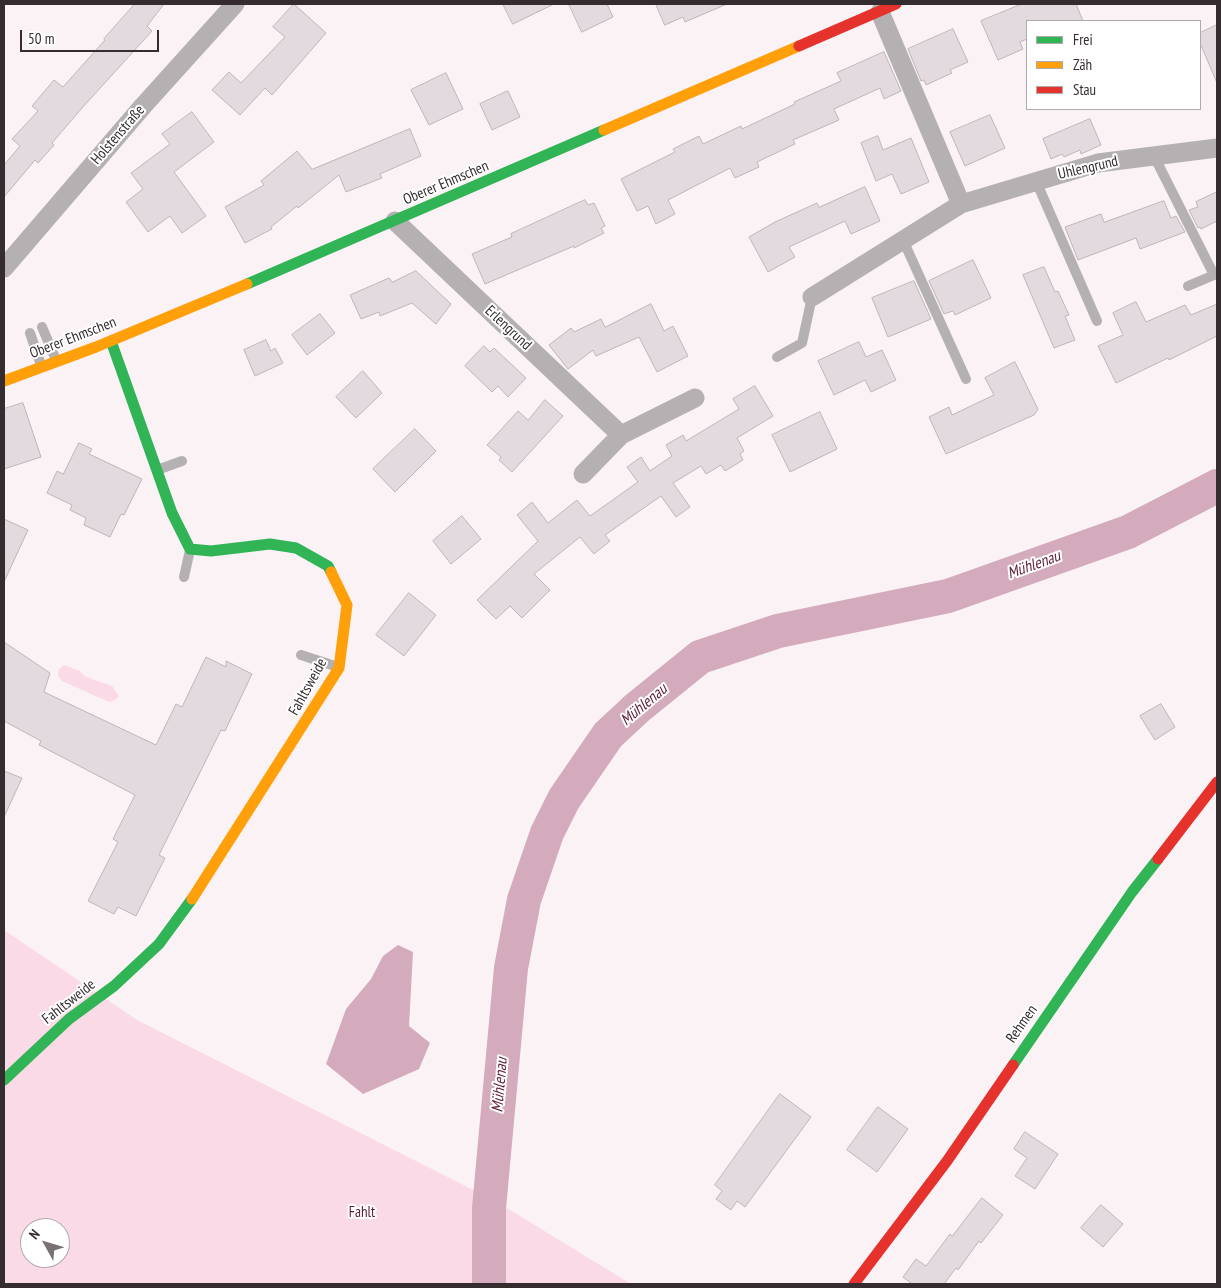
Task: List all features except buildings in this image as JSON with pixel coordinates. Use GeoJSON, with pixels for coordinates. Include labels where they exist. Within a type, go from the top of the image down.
{"type":"FeatureCollection","features":[{"type":"Feature","properties":{"kind":"street","name":"Holstenstraße"},"geometry":{"type":"LineString","coordinates":[[4,268],[143,106],[235,4]]}},
{"type":"Feature","properties":{"kind":"street"},"geometry":{"type":"LineString","coordinates":[[888,8],[961,204]]}},
{"type":"Feature","properties":{"kind":"street","name":"Oberer Ehmschen"},"geometry":{"type":"LineString","coordinates":[[4,381],[111,340],[395,221],[888,8]]}},
{"type":"Feature","properties":{"kind":"street","name":"Uhlengrund"},"geometry":{"type":"LineString","coordinates":[[812,297],[961,204],[1098,163],[1217,148]]}},
{"type":"Feature","properties":{"kind":"street","name":"Erlengrund"},"geometry":{"type":"LineString","coordinates":[[395,221],[621,435]]}},
{"type":"Feature","properties":{"kind":"street"},"geometry":{"type":"LineString","coordinates":[[111,340],[172,512],[190,549]]}},
{"type":"Feature","properties":{"kind":"street"},"geometry":{"type":"LineString","coordinates":[[583,474],[621,435],[695,398]]}},
{"type":"Feature","properties":{"kind":"street","name":"Fahltsweide"},"geometry":{"type":"LineString","coordinates":[[4,1080],[69,1019],[114,986],[159,944],[193,898],[339,668],[347,605],[328,566],[296,548],[270,544],[212,551],[190,549]]}},
{"type":"Feature","properties":{"kind":"street","name":"Rehmen"},"geometry":{"type":"LineString","coordinates":[[854,1284],[947,1161],[1132,892],[1217,782]]}},
{"type":"Feature","properties":{"kind":"lane"},"geometry":{"type":"LineString","coordinates":[[1154,156],[1216,275],[1188,286]]}},
{"type":"Feature","properties":{"kind":"lane"},"geometry":{"type":"LineString","coordinates":[[1036,182],[1097,321]]}},
{"type":"Feature","properties":{"kind":"lane"},"geometry":{"type":"LineString","coordinates":[[902,240],[966,379]]}},
{"type":"Feature","properties":{"kind":"lane"},"geometry":{"type":"LineString","coordinates":[[776,357],[802,343],[812,297]]}},
{"type":"Feature","properties":{"kind":"lane"},"geometry":{"type":"LineString","coordinates":[[42,327],[57,361]]}},
{"type":"Feature","properties":{"kind":"lane"},"geometry":{"type":"LineString","coordinates":[[30,333],[41,366]]}},
{"type":"Feature","properties":{"kind":"lane"},"geometry":{"type":"LineString","coordinates":[[157,470],[182,460]]}},
{"type":"Feature","properties":{"kind":"lane"},"geometry":{"type":"LineString","coordinates":[[184,577],[190,549]]}},
{"type":"Feature","properties":{"kind":"lane"},"geometry":{"type":"LineString","coordinates":[[301,655],[339,668]]}},
{"type":"Feature","properties":{"kind":"green space"},"geometry":{"type":"Polygon","coordinates":[[[64,665],[80,671],[84,676],[112,686],[119,696],[109,702],[62,681],[58,676],[59,669],[64,665]]]}},
{"type":"Feature","properties":{"kind":"green space","name":"Fahlt"},"geometry":{"type":"Polygon","coordinates":[[[4,930],[137,1020],[497,1202],[631,1284],[4,1284],[4,930]]]}},
{"type":"Feature","properties":{"kind":"shaded area"},"geometry":{"type":"Polygon","coordinates":[[[398,945],[413,952],[409,1026],[430,1043],[419,1069],[363,1094],[326,1064],[346,1009],[371,979],[383,956],[398,945]]]}},
{"type":"Feature","properties":{"kind":"waterway","name":"Mühlenau"},"geometry":{"type":"LineString","coordinates":[[489,1284],[489,1208],[511,968],[524,900],[547,833],[564,799],[608,735],[637,708],[700,657],[778,631],[948,596],[1128,532],[1217,486]]}},
{"type":"Feature","properties":{"kind":"traffic: fast"},"geometry":{"type":"LineString","coordinates":[[247,284],[604,130]]}},
{"type":"Feature","properties":{"kind":"traffic: fast"},"geometry":{"type":"LineString","coordinates":[[111,341],[172,513],[190,549],[211,551],[270,544],[296,548],[328,566],[331,572]]}},
{"type":"Feature","properties":{"kind":"traffic: fast"},"geometry":{"type":"LineString","coordinates":[[1013,1065],[1132,892],[1158,859]]}},
{"type":"Feature","properties":{"kind":"traffic: fast"},"geometry":{"type":"LineString","coordinates":[[4,1080],[69,1019],[114,986],[159,944],[192,899]]}},
{"type":"Feature","properties":{"kind":"traffic: slow"},"geometry":{"type":"LineString","coordinates":[[604,130],[799,46]]}},
{"type":"Feature","properties":{"kind":"traffic: slow"},"geometry":{"type":"LineString","coordinates":[[4,381],[96,347],[247,284]]}},
{"type":"Feature","properties":{"kind":"traffic: slow"},"geometry":{"type":"LineString","coordinates":[[192,899],[339,668],[347,605],[331,572]]}},
{"type":"Feature","properties":{"kind":"traffic: jam"},"geometry":{"type":"LineString","coordinates":[[799,46],[896,4]]}},
{"type":"Feature","properties":{"kind":"traffic: jam"},"geometry":{"type":"LineString","coordinates":[[1158,859],[1217,782]]}},
{"type":"Feature","properties":{"kind":"traffic: jam"},"geometry":{"type":"LineString","coordinates":[[854,1284],[947,1161],[1013,1065]]}}]}
